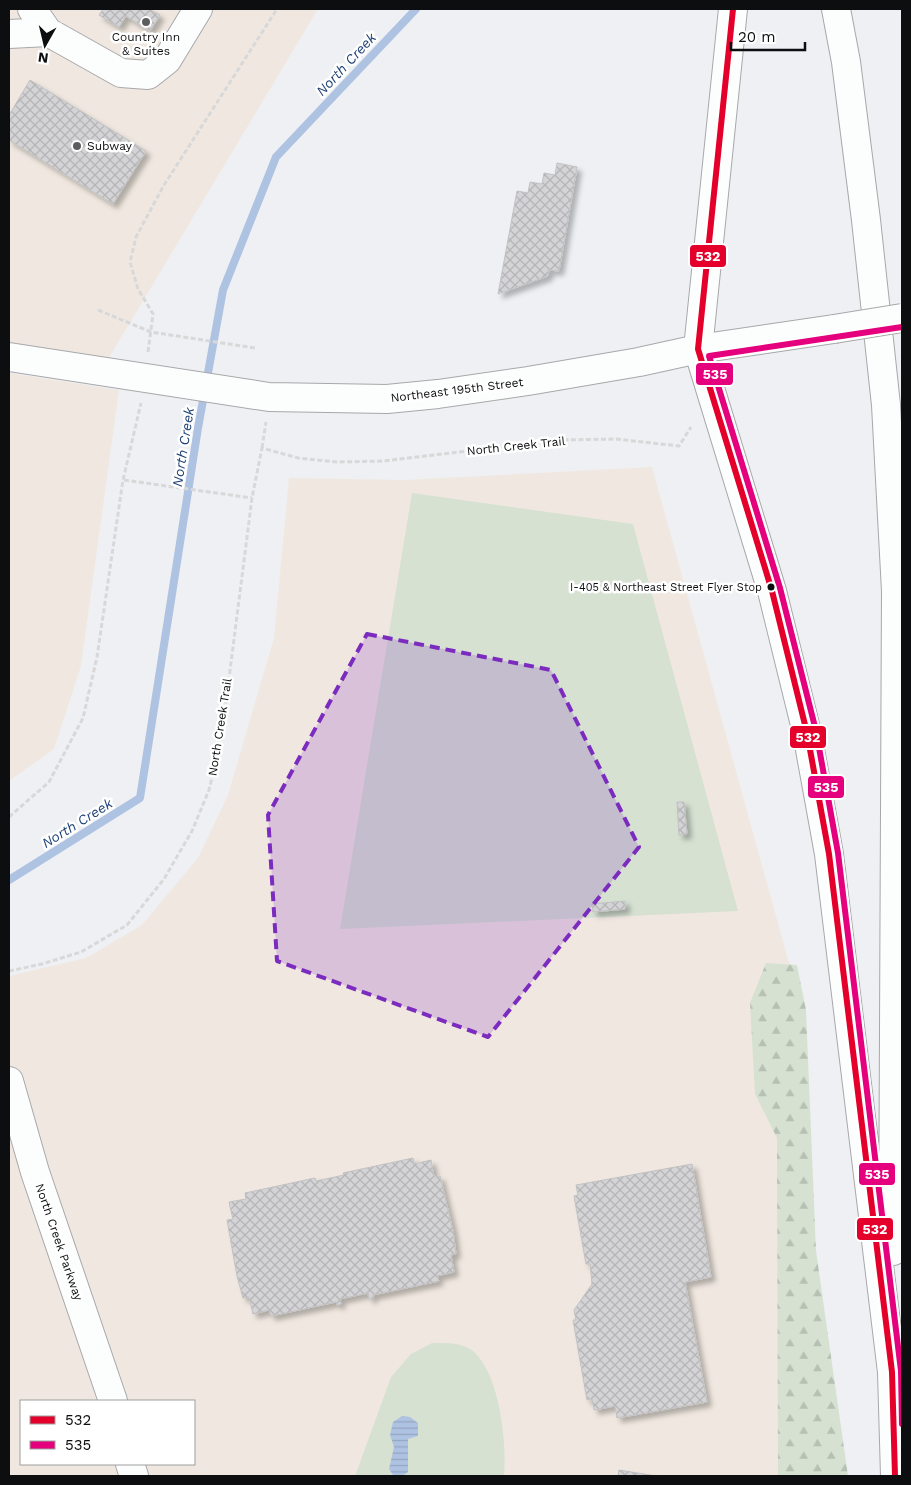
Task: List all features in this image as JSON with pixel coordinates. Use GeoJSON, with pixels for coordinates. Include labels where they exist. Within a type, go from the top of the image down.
{"type":"FeatureCollection","features":[{"type":"Feature","properties":{"kind":"main road"},"geometry":{"type":"LineString","coordinates":[[32,9],[48,32],[121,72],[148,75],[167,60],[198,9]]}},
{"type":"Feature","properties":{"kind":"main road"},"geometry":{"type":"LineString","coordinates":[[734,9],[698,349],[772,591],[807,733],[835,890],[892,1372]]}},
{"type":"Feature","properties":{"kind":"main road"},"geometry":{"type":"LineString","coordinates":[[836,9],[846,62],[865,210],[886,405],[896,591],[892,1372],[895,1476]]}},
{"type":"Feature","properties":{"kind":"main road"},"geometry":{"type":"LineString","coordinates":[[9,34],[48,32]]}},
{"type":"Feature","properties":{"kind":"main road","name":"Northeast 195th Street"},"geometry":{"type":"LineString","coordinates":[[9,357],[236,390],[269,397],[387,398],[438,394],[639,362],[698,349],[902,318]]}},
{"type":"Feature","properties":{"kind":"main road","name":"North Creek Parkway"},"geometry":{"type":"LineString","coordinates":[[9,1081],[36,1172],[113,1400]]}},
{"type":"Feature","properties":{"kind":"path"},"geometry":{"type":"LineString","coordinates":[[9,817],[49,782],[83,718],[98,657],[123,480],[140,413],[154,379],[151,332],[153,314],[138,289],[130,262],[136,237],[164,185],[277,9]]}},
{"type":"Feature","properties":{"kind":"path"},"geometry":{"type":"LineString","coordinates":[[98,310],[151,332],[255,348]]}},
{"type":"Feature","properties":{"kind":"path","name":"North Creek Trail"},"geometry":{"type":"LineString","coordinates":[[9,971],[42,964],[81,952],[127,924],[164,880],[192,831],[209,790],[221,741],[252,498],[262,448],[298,458],[338,462],[383,461],[561,440],[616,439],[679,446],[692,427]]}},
{"type":"Feature","properties":{"kind":"path"},"geometry":{"type":"LineString","coordinates":[[123,480],[252,498]]}},
{"type":"Feature","properties":{"kind":"highlighted area"},"geometry":{"type":"Polygon","coordinates":[[[367,634],[551,670],[639,847],[488,1037],[277,961],[268,815],[367,634]]]}},
{"type":"Feature","properties":{"kind":"shaded area"},"geometry":{"type":"Polygon","coordinates":[[[9,9],[318,9],[101,371],[9,357],[9,9]]]}},
{"type":"Feature","properties":{"kind":"shaded area"},"geometry":{"type":"Polygon","coordinates":[[[9,373],[119,390],[81,666],[54,749],[9,781],[9,373]]]}},
{"type":"Feature","properties":{"kind":"shaded area"},"geometry":{"type":"Polygon","coordinates":[[[652,467],[792,974],[805,1476],[9,1476],[9,976],[86,958],[142,925],[198,858],[228,795],[274,638],[289,478],[404,480],[652,467]]]}},
{"type":"Feature","properties":{"kind":"green space"},"geometry":{"type":"Polygon","coordinates":[[[412,493],[633,524],[738,911],[340,929],[412,493]]]}},
{"type":"Feature","properties":{"kind":"green space"},"geometry":{"type":"Polygon","coordinates":[[[766,963],[797,965],[806,1010],[816,1251],[848,1476],[778,1476],[777,1138],[755,1094],[750,1003],[766,963]]]}},
{"type":"Feature","properties":{"kind":"green space"},"geometry":{"type":"Polygon","coordinates":[[[432,1343],[453,1344],[468,1348],[482,1362],[490,1376],[503,1428],[504,1476],[355,1476],[391,1377],[411,1354],[432,1343]]]}},
{"type":"Feature","properties":{"kind":"water"},"geometry":{"type":"Polygon","coordinates":[[[402,1416],[410,1417],[418,1423],[418,1436],[408,1439],[408,1472],[397,1476],[393,1475],[389,1469],[394,1447],[390,1435],[393,1422],[402,1416]]]}},
{"type":"Feature","properties":{"kind":"building","name":"Country Inn & Suites"},"geometry":{"type":"Polygon","coordinates":[[[103,9],[149,9],[160,15],[150,31],[126,16],[119,27],[99,15],[103,9]]]}},
{"type":"Feature","properties":{"kind":"building","name":"Subway"},"geometry":{"type":"Polygon","coordinates":[[[30,80],[146,151],[113,204],[9,140],[9,115],[30,80]]]}},
{"type":"Feature","properties":{"kind":"building"},"geometry":{"type":"Polygon","coordinates":[[[557,163],[577,167],[559,271],[549,270],[548,276],[498,294],[517,191],[528,193],[530,182],[542,184],[544,173],[555,175],[557,163]]]}},
{"type":"Feature","properties":{"kind":"building"},"geometry":{"type":"Polygon","coordinates":[[[677,802],[684,802],[687,834],[679,835],[677,802]]]}},
{"type":"Feature","properties":{"kind":"building"},"geometry":{"type":"Polygon","coordinates":[[[625,901],[625,909],[593,912],[592,904],[625,901]]]}},
{"type":"Feature","properties":{"kind":"building"},"geometry":{"type":"Polygon","coordinates":[[[413,1158],[414,1164],[431,1160],[434,1177],[440,1176],[453,1231],[456,1254],[451,1255],[454,1272],[437,1276],[439,1281],[373,1295],[373,1298],[369,1299],[368,1293],[340,1299],[341,1304],[337,1305],[336,1302],[271,1316],[269,1310],[253,1314],[249,1297],[243,1298],[237,1276],[227,1220],[233,1219],[229,1202],[246,1199],[245,1193],[315,1178],[316,1181],[344,1175],[343,1173],[413,1158]]]}},
{"type":"Feature","properties":{"kind":"building"},"geometry":{"type":"Polygon","coordinates":[[[692,1164],[711,1277],[685,1282],[707,1402],[617,1418],[615,1406],[594,1410],[592,1399],[587,1400],[573,1320],[576,1320],[574,1310],[592,1284],[590,1264],[586,1264],[574,1196],[578,1195],[576,1185],[692,1164]]]}},
{"type":"Feature","properties":{"kind":"building"},"geometry":{"type":"Polygon","coordinates":[[[619,1470],[656,1476],[618,1476],[619,1470]]]}},
{"type":"Feature","properties":{"kind":"waterway","name":"North Creek"},"geometry":{"type":"LineString","coordinates":[[9,880],[140,798],[198,428],[223,290],[276,157],[416,9]]}},
{"type":"Feature","properties":{"kind":"transit line","name":"532"},"geometry":{"type":"LineString","coordinates":[[733,9],[698,349],[772,591],[807,733],[829,854],[892,1372],[895,1476]]}},
{"type":"Feature","properties":{"kind":"transit line","name":"535"},"geometry":{"type":"LineString","coordinates":[[902,327],[709,356],[780,588],[816,731],[838,853],[901,1371],[902,1424]]}},
{"type":"Feature","properties":{"kind":"place","name":"Country Inn & Suites"},"geometry":{"type":"Point","coordinates":[146,22]}},
{"type":"Feature","properties":{"kind":"place","name":"Subway"},"geometry":{"type":"Point","coordinates":[77,146]}},
{"type":"Feature","properties":{"kind":"place","name":"I-405 & Northeast Street Flyer Stop"},"geometry":{"type":"Point","coordinates":[771,587]}}]}
